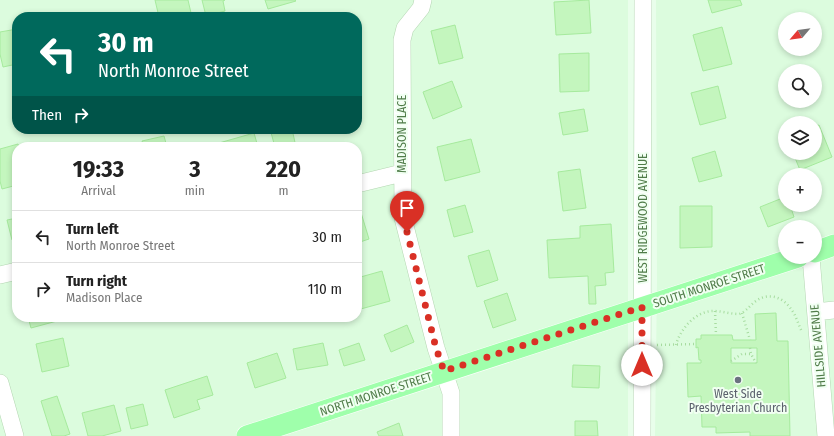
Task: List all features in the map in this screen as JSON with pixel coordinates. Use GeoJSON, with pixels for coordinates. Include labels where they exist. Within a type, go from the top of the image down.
{"type":"FeatureCollection","features":[{"type":"Feature","properties":{"kind":"main road"},"geometry":{"type":"LineString","coordinates":[[822,249],[834,245]]}},
{"type":"Feature","properties":{"kind":"main road","name":"SOUTH MONROE STREET"},"geometry":{"type":"LineString","coordinates":[[642,307],[778,263]]}},
{"type":"Feature","properties":{"kind":"main road","name":"NORTH MONROE STREET"},"geometry":{"type":"LineString","coordinates":[[247,436],[642,307]]}},
{"type":"Feature","properties":{"kind":"street","name":"MADISON PLACE"},"geometry":{"type":"LineString","coordinates":[[423,0],[421,8],[405,28],[402,40],[403,218],[436,348],[451,393],[450,436]]}},
{"type":"Feature","properties":{"kind":"street","name":"WEST RIDGEWOOD AVENUE"},"geometry":{"type":"LineString","coordinates":[[642,436],[643,0]]}},
{"type":"Feature","properties":{"kind":"street"},"geometry":{"type":"LineString","coordinates":[[362,183],[402,173]]}},
{"type":"Feature","properties":{"kind":"street","name":"HILLSIDE AVENUE"},"geometry":{"type":"LineString","coordinates":[[812,264],[826,436]]}},
{"type":"Feature","properties":{"kind":"street"},"geometry":{"type":"LineString","coordinates":[[0,275],[12,272]]}},
{"type":"Feature","properties":{"kind":"street"},"geometry":{"type":"LineString","coordinates":[[816,312],[834,310]]}},
{"type":"Feature","properties":{"kind":"street"},"geometry":{"type":"LineString","coordinates":[[0,383],[14,436]]}},
{"type":"Feature","properties":{"kind":"path"},"geometry":{"type":"LineString","coordinates":[[676,345],[677,339],[683,329],[693,319],[706,312],[715,311],[730,314],[742,313],[754,301],[764,296],[781,299],[792,309],[802,333]]}},
{"type":"Feature","properties":{"kind":"path"},"geometry":{"type":"LineString","coordinates":[[715,311],[716,335]]}},
{"type":"Feature","properties":{"kind":"path"},"geometry":{"type":"LineString","coordinates":[[742,313],[750,340]]}},
{"type":"Feature","properties":{"kind":"path"},"geometry":{"type":"LineString","coordinates":[[654,346],[696,344]]}},
{"type":"Feature","properties":{"kind":"path"},"geometry":{"type":"LineString","coordinates":[[750,348],[750,354],[756,363]]}},
{"type":"Feature","properties":{"kind":"path"},"geometry":{"type":"LineString","coordinates":[[730,360],[742,354],[750,354]]}},
{"type":"Feature","properties":{"kind":"shaded area"},"geometry":{"type":"Polygon","coordinates":[[[0,0],[628,0],[628,436],[0,436],[0,0]]]}},
{"type":"Feature","properties":{"kind":"shaded area"},"geometry":{"type":"Polygon","coordinates":[[[656,0],[834,0],[834,436],[655,436],[657,282],[656,0]]]}},
{"type":"Feature","properties":{"kind":"building"},"geometry":{"type":"Polygon","coordinates":[[[155,0],[188,0],[191,12],[158,12],[155,0]]]}},
{"type":"Feature","properties":{"kind":"building"},"geometry":{"type":"Polygon","coordinates":[[[202,0],[225,0],[223,1],[225,11],[205,12],[202,0]]]}},
{"type":"Feature","properties":{"kind":"building"},"geometry":{"type":"Polygon","coordinates":[[[265,0],[295,0],[296,1],[268,9],[265,0]]]}},
{"type":"Feature","properties":{"kind":"building"},"geometry":{"type":"Polygon","coordinates":[[[589,0],[591,33],[556,35],[554,2],[589,0]]]}},
{"type":"Feature","properties":{"kind":"building"},"geometry":{"type":"Polygon","coordinates":[[[708,0],[740,0],[742,5],[712,13],[708,0]]]}},
{"type":"Feature","properties":{"kind":"building"},"geometry":{"type":"Polygon","coordinates":[[[455,25],[463,58],[439,64],[431,31],[455,25]]]}},
{"type":"Feature","properties":{"kind":"building"},"geometry":{"type":"Polygon","coordinates":[[[722,27],[732,64],[703,71],[693,35],[722,27]]]}},
{"type":"Feature","properties":{"kind":"building"},"geometry":{"type":"Polygon","coordinates":[[[12,30],[12,65],[3,67],[0,54],[0,32],[12,30]]]}},
{"type":"Feature","properties":{"kind":"building"},"geometry":{"type":"Polygon","coordinates":[[[589,53],[589,91],[560,92],[559,54],[589,53]]]}},
{"type":"Feature","properties":{"kind":"building"},"geometry":{"type":"Polygon","coordinates":[[[452,81],[462,107],[433,119],[423,92],[452,81]]]}},
{"type":"Feature","properties":{"kind":"building"},"geometry":{"type":"Polygon","coordinates":[[[718,86],[726,118],[700,125],[691,93],[718,86]]]}},
{"type":"Feature","properties":{"kind":"building"},"geometry":{"type":"Polygon","coordinates":[[[584,109],[588,131],[563,135],[559,113],[584,109]]]}},
{"type":"Feature","properties":{"kind":"building"},"geometry":{"type":"Polygon","coordinates":[[[822,132],[832,157],[805,168],[799,168],[796,160],[822,160],[822,132]]]}},
{"type":"Feature","properties":{"kind":"building"},"geometry":{"type":"Polygon","coordinates":[[[254,134],[257,142],[222,142],[254,134]]]}},
{"type":"Feature","properties":{"kind":"building"},"geometry":{"type":"Polygon","coordinates":[[[271,134],[293,134],[295,142],[274,142],[271,134]]]}},
{"type":"Feature","properties":{"kind":"building"},"geometry":{"type":"Polygon","coordinates":[[[164,136],[166,142],[142,142],[164,136]]]}},
{"type":"Feature","properties":{"kind":"building"},"geometry":{"type":"Polygon","coordinates":[[[471,139],[480,172],[445,181],[437,147],[471,139]]]}},
{"type":"Feature","properties":{"kind":"building"},"geometry":{"type":"Polygon","coordinates":[[[12,146],[12,186],[2,189],[0,181],[0,149],[12,146]]]}},
{"type":"Feature","properties":{"kind":"building"},"geometry":{"type":"Polygon","coordinates":[[[715,151],[722,176],[699,182],[692,158],[715,151]]]}},
{"type":"Feature","properties":{"kind":"building"},"geometry":{"type":"Polygon","coordinates":[[[580,169],[586,208],[563,211],[558,172],[580,169]]]}},
{"type":"Feature","properties":{"kind":"building"},"geometry":{"type":"Polygon","coordinates":[[[778,200],[778,212],[792,212],[794,217],[786,220],[778,220],[778,223],[768,227],[760,207],[778,200]]]}},
{"type":"Feature","properties":{"kind":"building"},"geometry":{"type":"Polygon","coordinates":[[[465,205],[473,232],[454,237],[447,210],[465,205]]]}},
{"type":"Feature","properties":{"kind":"building"},"geometry":{"type":"Polygon","coordinates":[[[680,206],[712,206],[712,247],[680,248],[680,206]]]}},
{"type":"Feature","properties":{"kind":"building"},"geometry":{"type":"Polygon","coordinates":[[[362,216],[369,239],[362,241],[362,216]]]}},
{"type":"Feature","properties":{"kind":"building"},"geometry":{"type":"Polygon","coordinates":[[[12,219],[12,240],[7,220],[12,219]]]}},
{"type":"Feature","properties":{"kind":"building"},"geometry":{"type":"Polygon","coordinates":[[[611,224],[614,272],[605,273],[606,285],[595,286],[596,304],[589,304],[588,276],[549,278],[547,240],[580,238],[580,226],[611,224]]]}},
{"type":"Feature","properties":{"kind":"building"},"geometry":{"type":"Polygon","coordinates":[[[489,250],[498,280],[477,287],[468,256],[489,250]]]}},
{"type":"Feature","properties":{"kind":"building"},"geometry":{"type":"Polygon","coordinates":[[[382,271],[390,301],[362,309],[362,277],[382,271]]]}},
{"type":"Feature","properties":{"kind":"building"},"geometry":{"type":"Polygon","coordinates":[[[507,293],[516,320],[493,328],[484,301],[507,293]]]}},
{"type":"Feature","properties":{"kind":"building","name":"West Side Presbyterian Church"},"geometry":{"type":"Polygon","coordinates":[[[776,313],[777,341],[788,341],[790,436],[750,436],[750,432],[716,433],[716,427],[702,427],[701,396],[688,397],[687,363],[701,363],[701,360],[699,360],[698,347],[696,348],[696,339],[701,339],[701,335],[732,335],[733,340],[756,340],[755,314],[776,313]],[[731,348],[731,363],[757,363],[757,348],[731,348]]]}},
{"type":"Feature","properties":{"kind":"building"},"geometry":{"type":"Polygon","coordinates":[[[29,322],[53,322],[31,328],[29,322]]]}},
{"type":"Feature","properties":{"kind":"building"},"geometry":{"type":"Polygon","coordinates":[[[407,325],[414,342],[391,352],[384,335],[407,325]]]}},
{"type":"Feature","properties":{"kind":"building"},"geometry":{"type":"Polygon","coordinates":[[[63,338],[69,366],[42,372],[36,344],[63,338]]]}},
{"type":"Feature","properties":{"kind":"building"},"geometry":{"type":"Polygon","coordinates":[[[323,343],[328,365],[297,370],[293,349],[323,343]]]}},
{"type":"Feature","properties":{"kind":"building"},"geometry":{"type":"Polygon","coordinates":[[[359,343],[365,360],[344,366],[339,350],[359,343]]]}},
{"type":"Feature","properties":{"kind":"building"},"geometry":{"type":"Polygon","coordinates":[[[277,353],[286,378],[255,388],[247,363],[277,353]]]}},
{"type":"Feature","properties":{"kind":"building"},"geometry":{"type":"Polygon","coordinates":[[[573,365],[600,366],[599,388],[572,387],[573,365]]]}},
{"type":"Feature","properties":{"kind":"building"},"geometry":{"type":"Polygon","coordinates":[[[207,376],[213,395],[197,400],[200,409],[174,418],[165,390],[207,376]]]}},
{"type":"Feature","properties":{"kind":"building"},"geometry":{"type":"Polygon","coordinates":[[[57,396],[70,434],[64,436],[52,436],[41,401],[57,396]]]}},
{"type":"Feature","properties":{"kind":"building"},"geometry":{"type":"Polygon","coordinates":[[[143,404],[148,425],[131,429],[126,408],[143,404]]]}},
{"type":"Feature","properties":{"kind":"building"},"geometry":{"type":"Polygon","coordinates":[[[114,405],[121,431],[102,436],[88,436],[82,413],[114,405]]]}},
{"type":"Feature","properties":{"kind":"building"},"geometry":{"type":"Polygon","coordinates":[[[575,421],[597,421],[598,436],[575,436],[575,421]]]}},
{"type":"Feature","properties":{"kind":"building"},"geometry":{"type":"Polygon","coordinates":[[[399,423],[403,436],[379,436],[377,432],[399,423]]]}},
{"type":"Feature","properties":{"kind":"place","name":"West Side Presbyterian Church"},"geometry":{"type":"Point","coordinates":[738,380]}},
{"type":"Feature","properties":{"kind":"route"},"geometry":{"type":"LineString","coordinates":[[407,232],[436,348],[444,371],[642,307],[642,365]]}}]}
